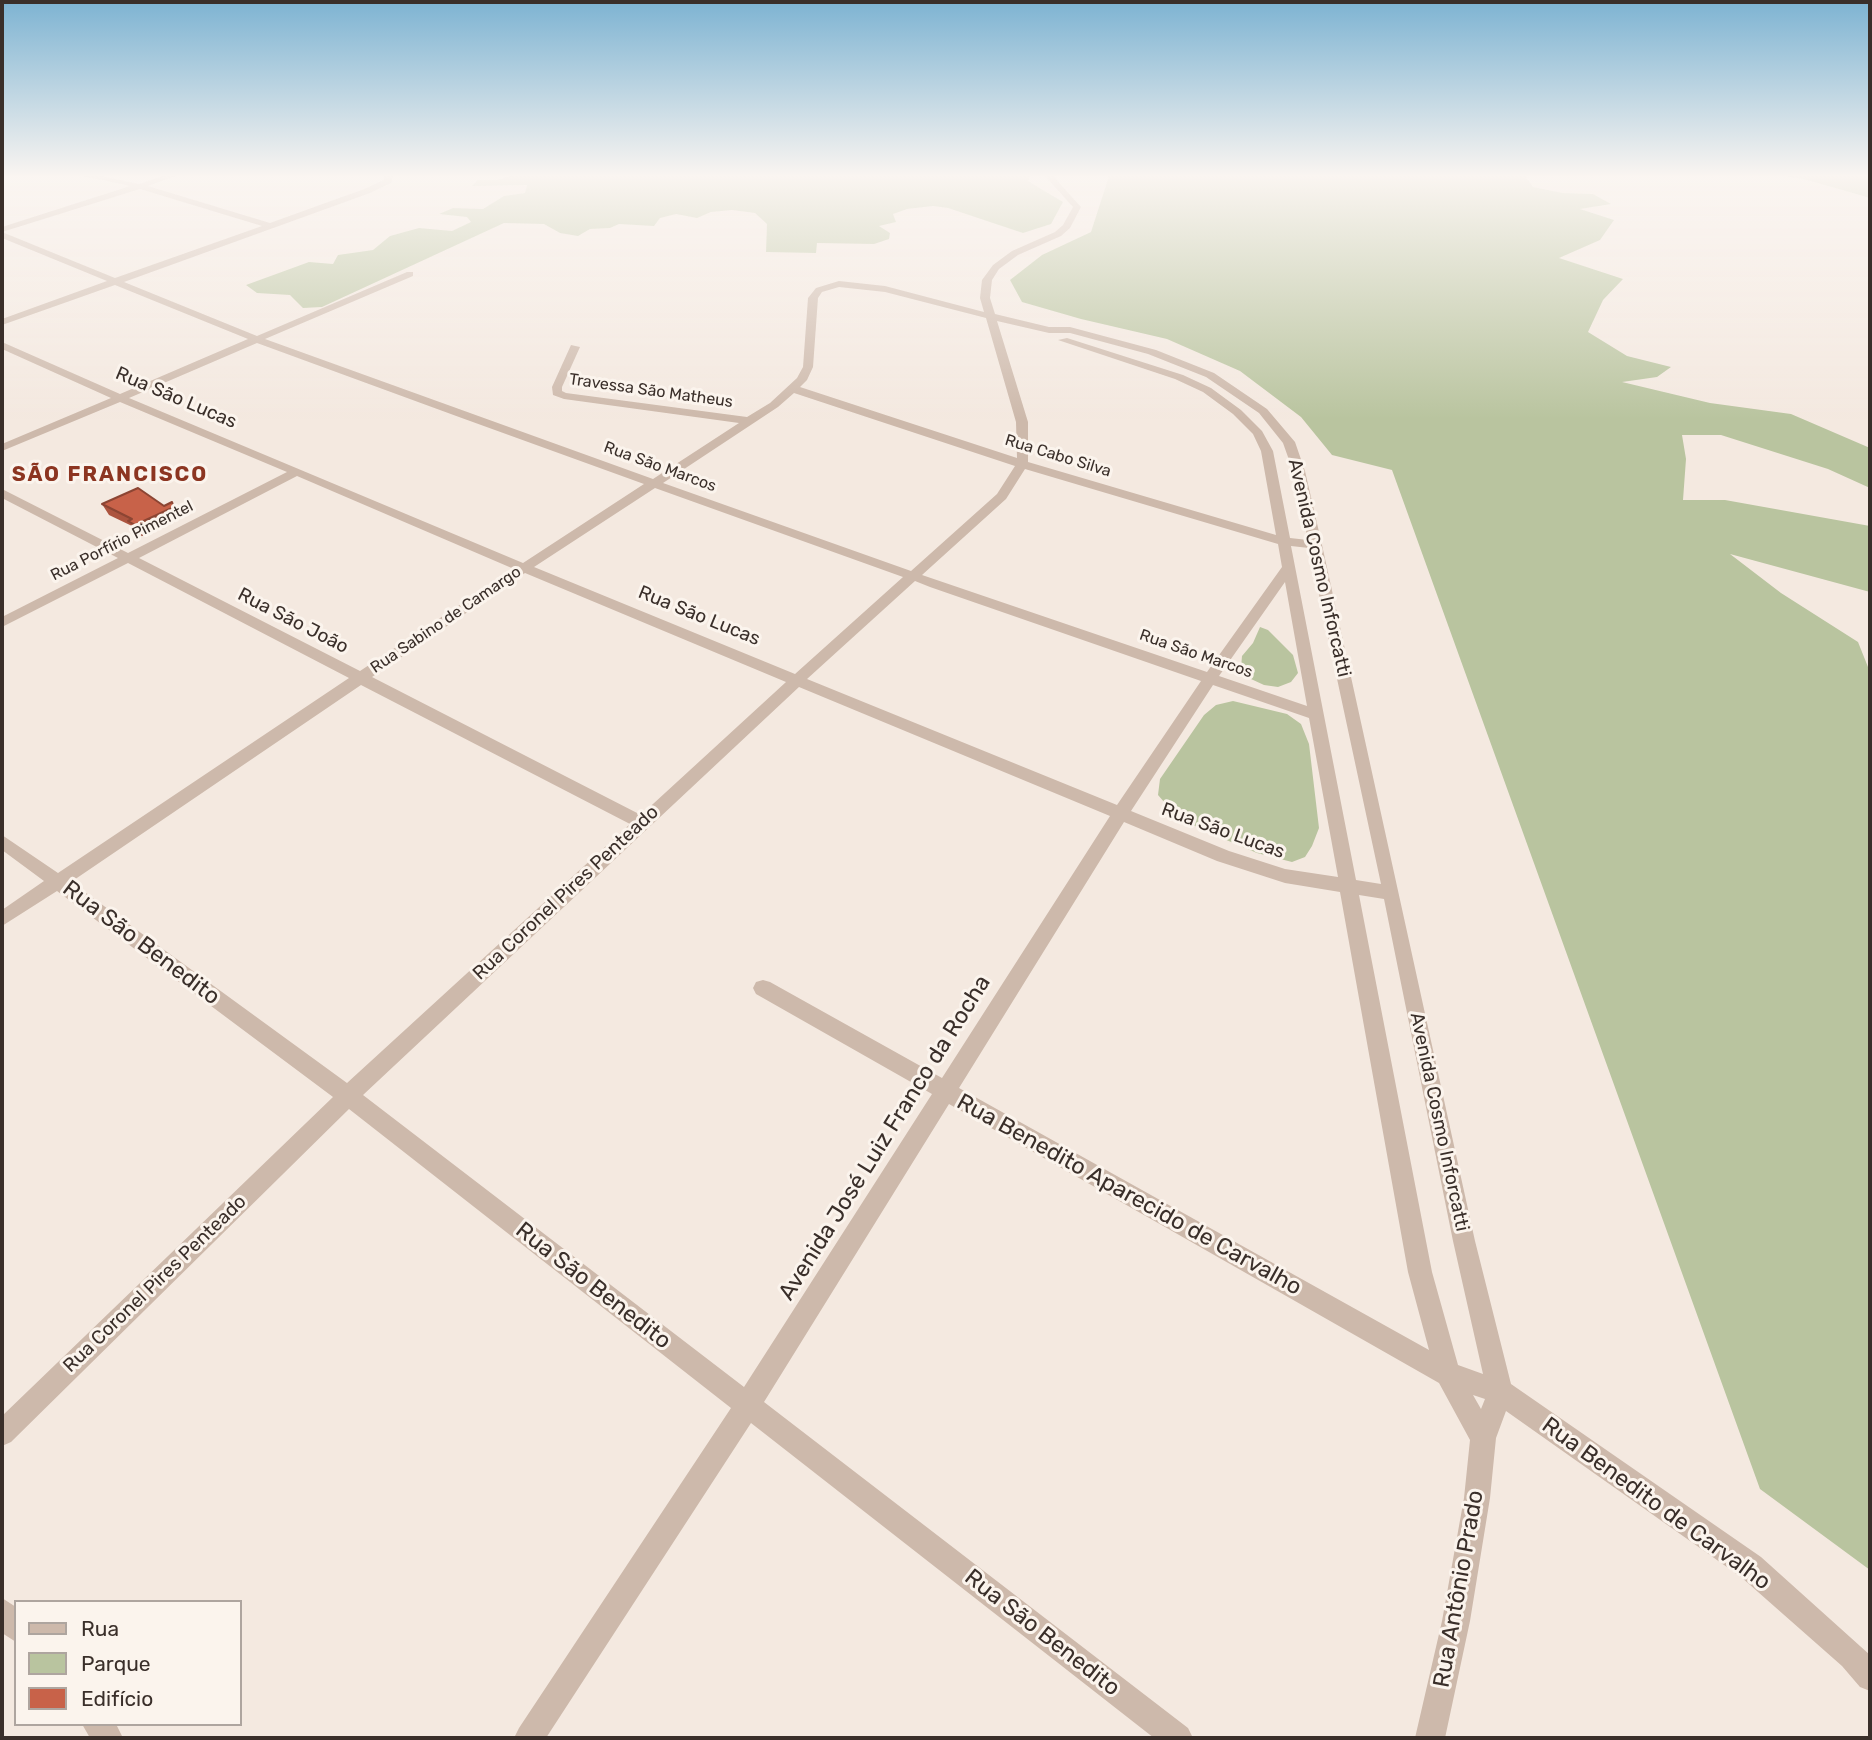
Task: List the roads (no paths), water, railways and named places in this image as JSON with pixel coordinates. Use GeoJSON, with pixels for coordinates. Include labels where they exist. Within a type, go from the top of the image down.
{"type":"FeatureCollection","features":[{"type":"Feature","properties":{"kind":"street","name":"Rua São Marcos"},"geometry":{"type":"LineString","coordinates":[[61,257],[258,340],[914,576],[1314,714]]}},
{"type":"Feature","properties":{"kind":"street"},"geometry":{"type":"LineString","coordinates":[[2,322],[184,257]]}},
{"type":"Feature","properties":{"kind":"street"},"geometry":{"type":"LineString","coordinates":[[1010,257],[996,267],[987,281],[985,298],[1022,422],[1023,464]]}},
{"type":"Feature","properties":{"kind":"street"},"geometry":{"type":"LineString","coordinates":[[2,448],[410,274]]}},
{"type":"Feature","properties":{"kind":"street","name":"Rua Sabino de Camargo"},"geometry":{"type":"LineString","coordinates":[[2,919],[794,389],[803,380],[808,367],[813,298],[819,290],[830,285],[850,284],[885,289],[990,316]]}},
{"type":"Feature","properties":{"kind":"street"},"geometry":{"type":"LineString","coordinates":[[990,316],[1049,330]]}},
{"type":"Feature","properties":{"kind":"street","name":"Avenida Cosmo Inforcatti"},"geometry":{"type":"LineString","coordinates":[[1049,330],[1063,340],[1179,377],[1207,390],[1237,412],[1258,433],[1267,451],[1420,1272],[1448,1374]]}},
{"type":"Feature","properties":{"kind":"street","name":"Avenida Cosmo Inforcatti"},"geometry":{"type":"LineString","coordinates":[[1049,330],[1070,330],[1122,343],[1189,366],[1219,380],[1263,411],[1289,442],[1299,471],[1392,892],[1464,1241],[1500,1392]]}},
{"type":"Feature","properties":{"kind":"street","name":"Rua São Lucas"},"geometry":{"type":"LineString","coordinates":[[2,345],[524,568],[1223,856],[1284,876],[1392,892]]}},
{"type":"Feature","properties":{"kind":"street","name":"Travessa São Matheus"},"geometry":{"type":"LineString","coordinates":[[575,348],[557,387],[557,393],[564,397],[749,421]]}},
{"type":"Feature","properties":{"kind":"street","name":"Rua Cabo Silva"},"geometry":{"type":"LineString","coordinates":[[794,389],[1023,464],[1283,541],[1315,545]]}},
{"type":"Feature","properties":{"kind":"street","name":"Rua Coronel Pires Penteado"},"geometry":{"type":"LineString","coordinates":[[2,1433],[348,1096],[797,679],[1002,496],[1023,464]]}},
{"type":"Feature","properties":{"kind":"street","name":"Rua Porfírio Pimentel"},"geometry":{"type":"LineString","coordinates":[[2,623],[296,472]]}},
{"type":"Feature","properties":{"kind":"street","name":"Rua São João"},"geometry":{"type":"LineString","coordinates":[[2,493],[642,823]]}},
{"type":"Feature","properties":{"kind":"street","name":"Avenida José Luiz Franco da Rocha"},"geometry":{"type":"LineString","coordinates":[[529,1738],[747,1406],[1120,814],[1211,677],[1288,568]]}},
{"type":"Feature","properties":{"kind":"street","name":"Rua São Benedito"},"geometry":{"type":"LineString","coordinates":[[2,841],[348,1096],[1178,1738]]}},
{"type":"Feature","properties":{"kind":"street","name":"Rua Benedito Aparecido de Carvalho"},"geometry":{"type":"LineString","coordinates":[[763,988],[944,1093],[1448,1374],[1500,1392]]}},
{"type":"Feature","properties":{"kind":"street"},"geometry":{"type":"LineString","coordinates":[[1448,1374],[1483,1438]]}},
{"type":"Feature","properties":{"kind":"street","name":"Rua Antônio Prado"},"geometry":{"type":"LineString","coordinates":[[1430,1738],[1456,1621],[1477,1498],[1483,1438],[1500,1392]]}},
{"type":"Feature","properties":{"kind":"street","name":"Rua Benedito de Carvalho"},"geometry":{"type":"LineString","coordinates":[[1500,1392],[1751,1567],[1852,1657],[1870,1677]]}},
{"type":"Feature","properties":{"kind":"street"},"geometry":{"type":"LineString","coordinates":[[2,1612],[14,1626]]}},
{"type":"Feature","properties":{"kind":"district","name":"SÃO FRANCISCO"},"geometry":{"type":"Point","coordinates":[110,475]}}]}
